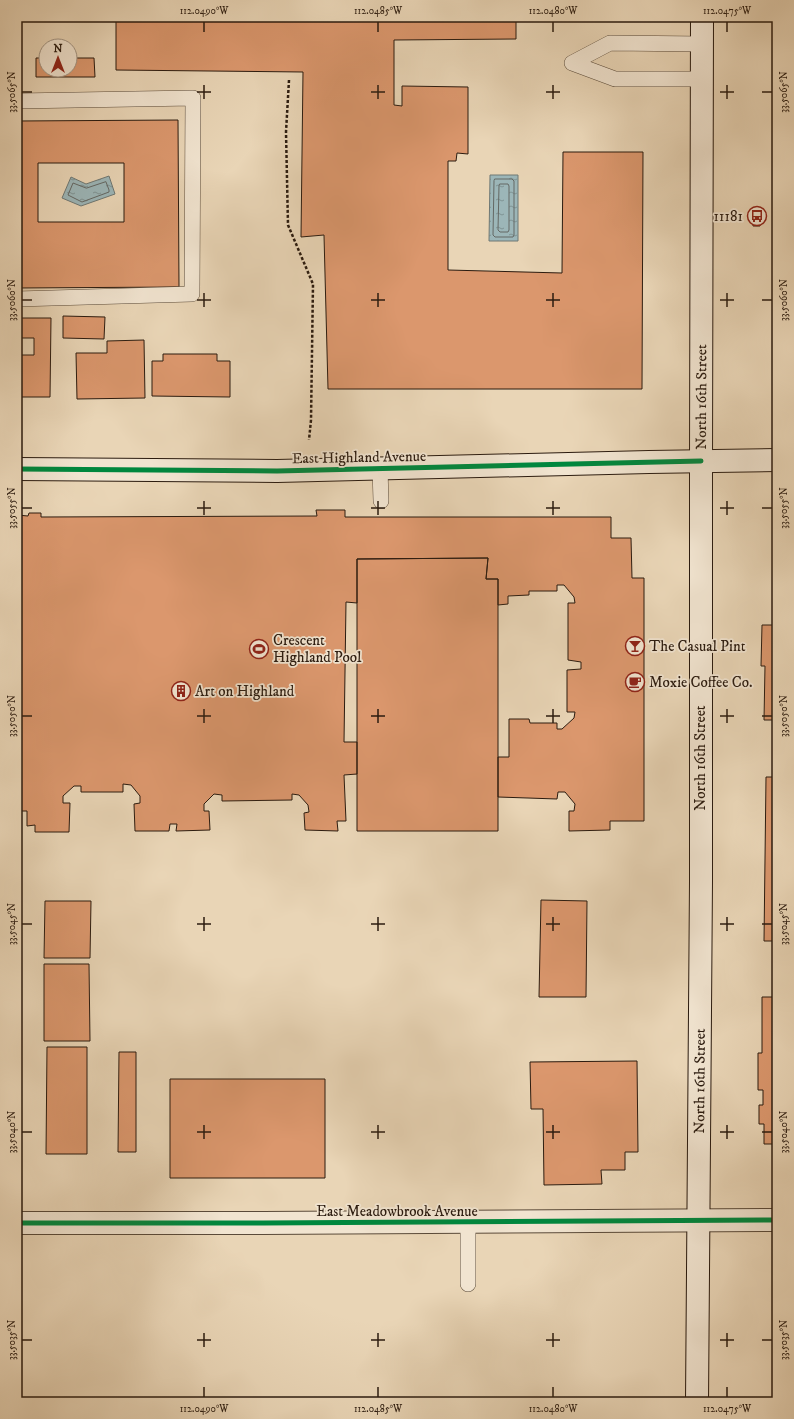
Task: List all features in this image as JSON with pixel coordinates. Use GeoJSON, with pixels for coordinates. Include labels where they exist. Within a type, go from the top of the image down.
{"type":"FeatureCollection","features":[{"type":"Feature","properties":{"kind":"main road","name":"North 16th Street"},"geometry":{"type":"LineString","coordinates":[[698,1402],[701,881],[700,461],[702,17]]}},
{"type":"Feature","properties":{"kind":"main road","name":"East Highland Avenue"},"geometry":{"type":"LineString","coordinates":[[17,469],[270,471],[380,470],[777,460]]}},
{"type":"Feature","properties":{"kind":"main road","name":"East Meadowbrook Avenue"},"geometry":{"type":"LineString","coordinates":[[17,1223],[468,1223],[777,1220]]}},
{"type":"Feature","properties":{"kind":"lane"},"geometry":{"type":"LineString","coordinates":[[702,44],[610,43],[572,62],[616,79],[702,79]]}},
{"type":"Feature","properties":{"kind":"lane"},"geometry":{"type":"LineString","coordinates":[[17,101],[193,98],[192,294],[17,299]]}},
{"type":"Feature","properties":{"kind":"lane"},"geometry":{"type":"LineString","coordinates":[[380,470],[380,502]]}},
{"type":"Feature","properties":{"kind":"lane"},"geometry":{"type":"LineString","coordinates":[[468,1223],[468,1284]]}},
{"type":"Feature","properties":{"kind":"path"},"geometry":{"type":"LineString","coordinates":[[289,80],[286,132],[288,225],[312,284],[311,420],[309,440]]}},
{"type":"Feature","properties":{"kind":"water"},"geometry":{"type":"Polygon","coordinates":[[[490,175],[518,175],[518,241],[489,241],[490,175]]]}},
{"type":"Feature","properties":{"kind":"water"},"geometry":{"type":"Polygon","coordinates":[[[109,176],[115,194],[81,206],[62,198],[71,177],[86,184],[109,176]]]}},
{"type":"Feature","properties":{"kind":"building"},"geometry":{"type":"Polygon","coordinates":[[[18,17],[18,67],[17,67],[18,17]]]}},
{"type":"Feature","properties":{"kind":"building"},"geometry":{"type":"Polygon","coordinates":[[[116,17],[516,17],[516,39],[394,40],[394,105],[402,106],[402,86],[468,87],[468,154],[457,153],[456,161],[448,161],[448,270],[562,273],[563,152],[643,152],[642,389],[328,389],[324,235],[301,237],[303,72],[116,70],[116,17]]]}},
{"type":"Feature","properties":{"kind":"building"},"geometry":{"type":"Polygon","coordinates":[[[36,58],[38,58],[38,77],[36,77],[36,58]]]}},
{"type":"Feature","properties":{"kind":"building"},"geometry":{"type":"Polygon","coordinates":[[[78,58],[94,58],[95,77],[78,77],[78,58]]]}},
{"type":"Feature","properties":{"kind":"building"},"geometry":{"type":"Polygon","coordinates":[[[178,120],[179,287],[17,288],[17,121],[178,120]],[[38,163],[38,222],[124,222],[124,163],[38,163]]]}},
{"type":"Feature","properties":{"kind":"building"},"geometry":{"type":"Polygon","coordinates":[[[759,211],[760,226],[753,226],[753,214],[759,211]]]}},
{"type":"Feature","properties":{"kind":"building"},"geometry":{"type":"Polygon","coordinates":[[[63,316],[105,317],[104,339],[63,338],[63,316]]]}},
{"type":"Feature","properties":{"kind":"building"},"geometry":{"type":"Polygon","coordinates":[[[17,318],[51,318],[50,397],[17,397],[17,355],[34,355],[34,338],[17,338],[17,318]]]}},
{"type":"Feature","properties":{"kind":"building"},"geometry":{"type":"Polygon","coordinates":[[[144,340],[145,398],[77,399],[76,353],[107,353],[107,341],[144,340]]]}},
{"type":"Feature","properties":{"kind":"building"},"geometry":{"type":"Polygon","coordinates":[[[163,354],[217,354],[217,361],[230,361],[230,397],[152,396],[152,361],[163,361],[163,354]]]}},
{"type":"Feature","properties":{"kind":"building","name":"Art on Highland"},"geometry":{"type":"Polygon","coordinates":[[[316,510],[345,510],[345,517],[611,517],[611,538],[631,538],[632,578],[644,578],[644,821],[610,821],[610,830],[569,831],[569,811],[574,811],[575,804],[565,792],[558,792],[557,799],[498,797],[498,757],[509,757],[509,719],[529,719],[530,723],[557,723],[557,729],[562,729],[574,718],[575,712],[567,712],[567,670],[581,669],[581,662],[568,660],[568,603],[575,603],[574,597],[564,585],[557,585],[557,591],[529,591],[529,595],[508,596],[508,604],[498,605],[498,579],[486,579],[488,558],[357,559],[357,603],[346,602],[344,742],[357,742],[357,774],[344,775],[346,821],[337,821],[338,831],[305,830],[304,813],[309,812],[308,805],[299,795],[292,794],[292,800],[222,801],[222,795],[214,794],[204,804],[204,811],[209,811],[210,830],[176,831],[177,824],[170,824],[169,831],[135,831],[134,804],[140,803],[140,796],[131,785],[123,784],[123,792],[81,792],[81,786],[74,786],[63,796],[63,803],[70,803],[69,832],[35,832],[35,825],[27,826],[27,811],[17,811],[17,515],[28,516],[29,513],[41,513],[41,517],[317,516],[316,510]]]}},
{"type":"Feature","properties":{"kind":"building"},"geometry":{"type":"Polygon","coordinates":[[[488,558],[486,579],[498,579],[498,831],[357,831],[357,559],[488,558]]]}},
{"type":"Feature","properties":{"kind":"building"},"geometry":{"type":"Polygon","coordinates":[[[762,625],[777,625],[777,720],[764,720],[765,666],[761,666],[762,625]]]}},
{"type":"Feature","properties":{"kind":"building"},"geometry":{"type":"Polygon","coordinates":[[[775,772],[777,772],[777,948],[773,948],[773,941],[764,941],[766,777],[775,777],[775,772]]]}},
{"type":"Feature","properties":{"kind":"building"},"geometry":{"type":"Polygon","coordinates":[[[541,900],[587,901],[586,997],[539,997],[541,900]]]}},
{"type":"Feature","properties":{"kind":"building"},"geometry":{"type":"Polygon","coordinates":[[[45,901],[91,901],[90,958],[44,958],[45,901]]]}},
{"type":"Feature","properties":{"kind":"building"},"geometry":{"type":"Polygon","coordinates":[[[44,964],[89,964],[90,1041],[44,1041],[44,964]]]}},
{"type":"Feature","properties":{"kind":"building"},"geometry":{"type":"Polygon","coordinates":[[[773,991],[777,991],[777,1144],[764,1144],[764,1124],[759,1124],[759,1105],[763,1105],[763,1090],[758,1090],[758,1053],[762,1053],[762,997],[773,997],[773,991]]]}},
{"type":"Feature","properties":{"kind":"building"},"geometry":{"type":"Polygon","coordinates":[[[47,1047],[87,1047],[87,1154],[46,1154],[47,1047]]]}},
{"type":"Feature","properties":{"kind":"building"},"geometry":{"type":"Polygon","coordinates":[[[119,1052],[136,1052],[136,1152],[118,1152],[119,1052]]]}},
{"type":"Feature","properties":{"kind":"building"},"geometry":{"type":"Polygon","coordinates":[[[637,1061],[638,1152],[625,1152],[625,1170],[601,1170],[602,1184],[544,1185],[543,1109],[531,1109],[530,1062],[637,1061]]]}},
{"type":"Feature","properties":{"kind":"building"},"geometry":{"type":"Polygon","coordinates":[[[170,1079],[325,1079],[325,1178],[170,1178],[170,1079]]]}},
{"type":"Feature","properties":{"kind":"building"},"geometry":{"type":"Polygon","coordinates":[[[773,1290],[777,1290],[777,1370],[774,1370],[773,1290]]]}},
{"type":"Feature","properties":{"kind":"cycle path"},"geometry":{"type":"LineString","coordinates":[[17,469],[277,471],[701,461]]}},
{"type":"Feature","properties":{"kind":"cycle path"},"geometry":{"type":"LineString","coordinates":[[17,1223],[777,1220]]}},
{"type":"Feature","properties":{"kind":"place","name":"11181"},"geometry":{"type":"Point","coordinates":[757,216]}},
{"type":"Feature","properties":{"kind":"place","name":"The Casual Pint"},"geometry":{"type":"Point","coordinates":[635,646]}},
{"type":"Feature","properties":{"kind":"place","name":"Crescent Highland Pool"},"geometry":{"type":"Point","coordinates":[259,649]}},
{"type":"Feature","properties":{"kind":"place","name":"Moxie Coffee Co."},"geometry":{"type":"Point","coordinates":[635,682]}},
{"type":"Feature","properties":{"kind":"place","name":"Art on Highland"},"geometry":{"type":"Point","coordinates":[181,691]}}]}
